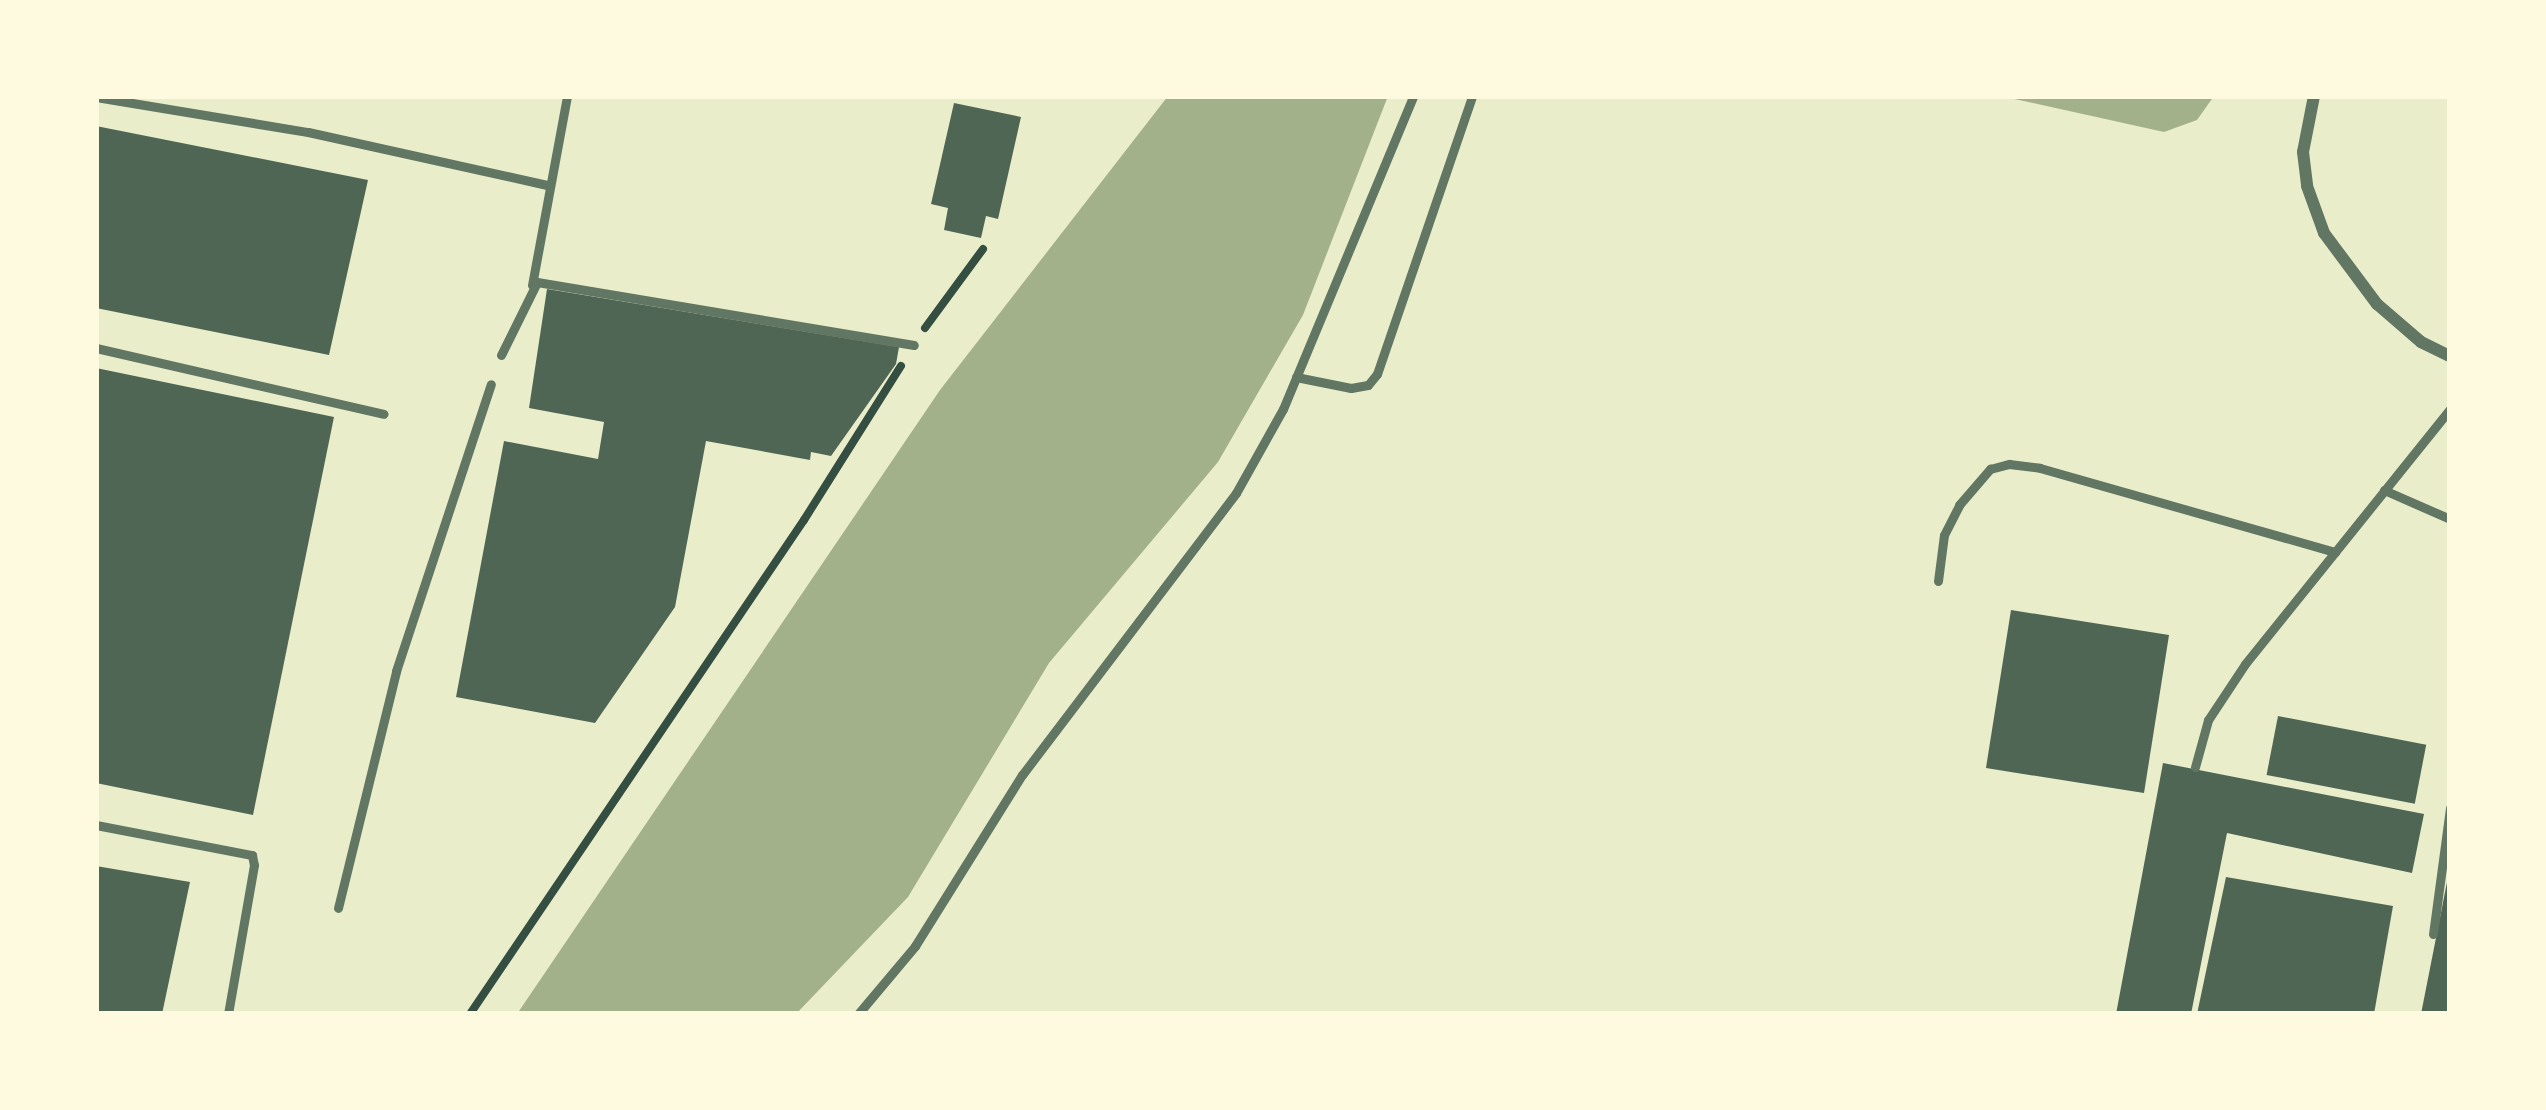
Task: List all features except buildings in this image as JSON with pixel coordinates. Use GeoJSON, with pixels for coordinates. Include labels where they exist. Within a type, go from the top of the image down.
{"type":"FeatureCollection","features":[{"type":"Feature","properties":{"kind":"street"},"geometry":{"type":"LineString","coordinates":[[2314,96],[2303,152],[2307,186],[2324,233],[2377,304],[2421,342],[2450,356]]}},
{"type":"Feature","properties":{"kind":"lane"},"geometry":{"type":"LineString","coordinates":[[501,356],[532,286],[567,96]]}},
{"type":"Feature","properties":{"kind":"lane"},"geometry":{"type":"LineString","coordinates":[[858,1014],[915,946],[1046,742],[1236,493],[1296,377],[1413,96]]}},
{"type":"Feature","properties":{"kind":"lane"},"geometry":{"type":"LineString","coordinates":[[1296,377],[1351,388],[1368,385],[1377,374],[1472,96]]}},
{"type":"Feature","properties":{"kind":"lane"},"geometry":{"type":"LineString","coordinates":[[96,97],[308,132],[548,185]]}},
{"type":"Feature","properties":{"kind":"lane"},"geometry":{"type":"LineString","coordinates":[[532,286],[537,282],[914,346]]}},
{"type":"Feature","properties":{"kind":"lane"},"geometry":{"type":"LineString","coordinates":[[96,348],[384,414]]}},
{"type":"Feature","properties":{"kind":"lane"},"geometry":{"type":"LineString","coordinates":[[338,908],[396,670],[491,384]]}},
{"type":"Feature","properties":{"kind":"lane"},"geometry":{"type":"LineString","coordinates":[[2195,767],[2208,720],[2450,409]]}},
{"type":"Feature","properties":{"kind":"lane"},"geometry":{"type":"LineString","coordinates":[[1938,581],[1944,536],[1959,505],[1990,469],[2009,464],[2335,552]]}},
{"type":"Feature","properties":{"kind":"lane"},"geometry":{"type":"LineString","coordinates":[[2384,490],[2450,518]]}},
{"type":"Feature","properties":{"kind":"lane"},"geometry":{"type":"LineString","coordinates":[[2433,934],[2450,808]]}},
{"type":"Feature","properties":{"kind":"lane"},"geometry":{"type":"LineString","coordinates":[[96,825],[252,855],[254,866],[228,1014]]}},
{"type":"Feature","properties":{"kind":"path"},"geometry":{"type":"LineString","coordinates":[[470,1014],[983,248]]}},
{"type":"Feature","properties":{"kind":"shaded area"},"geometry":{"type":"Polygon","coordinates":[[[1168,96],[1388,96],[1303,315],[1218,462],[1049,663],[908,897],[796,1014],[517,1014],[940,390],[1168,96]]]}},
{"type":"Feature","properties":{"kind":"shaded area"},"geometry":{"type":"Polygon","coordinates":[[[2001,96],[2214,96],[2197,120],[2164,132],[2001,96]]]}}]}
